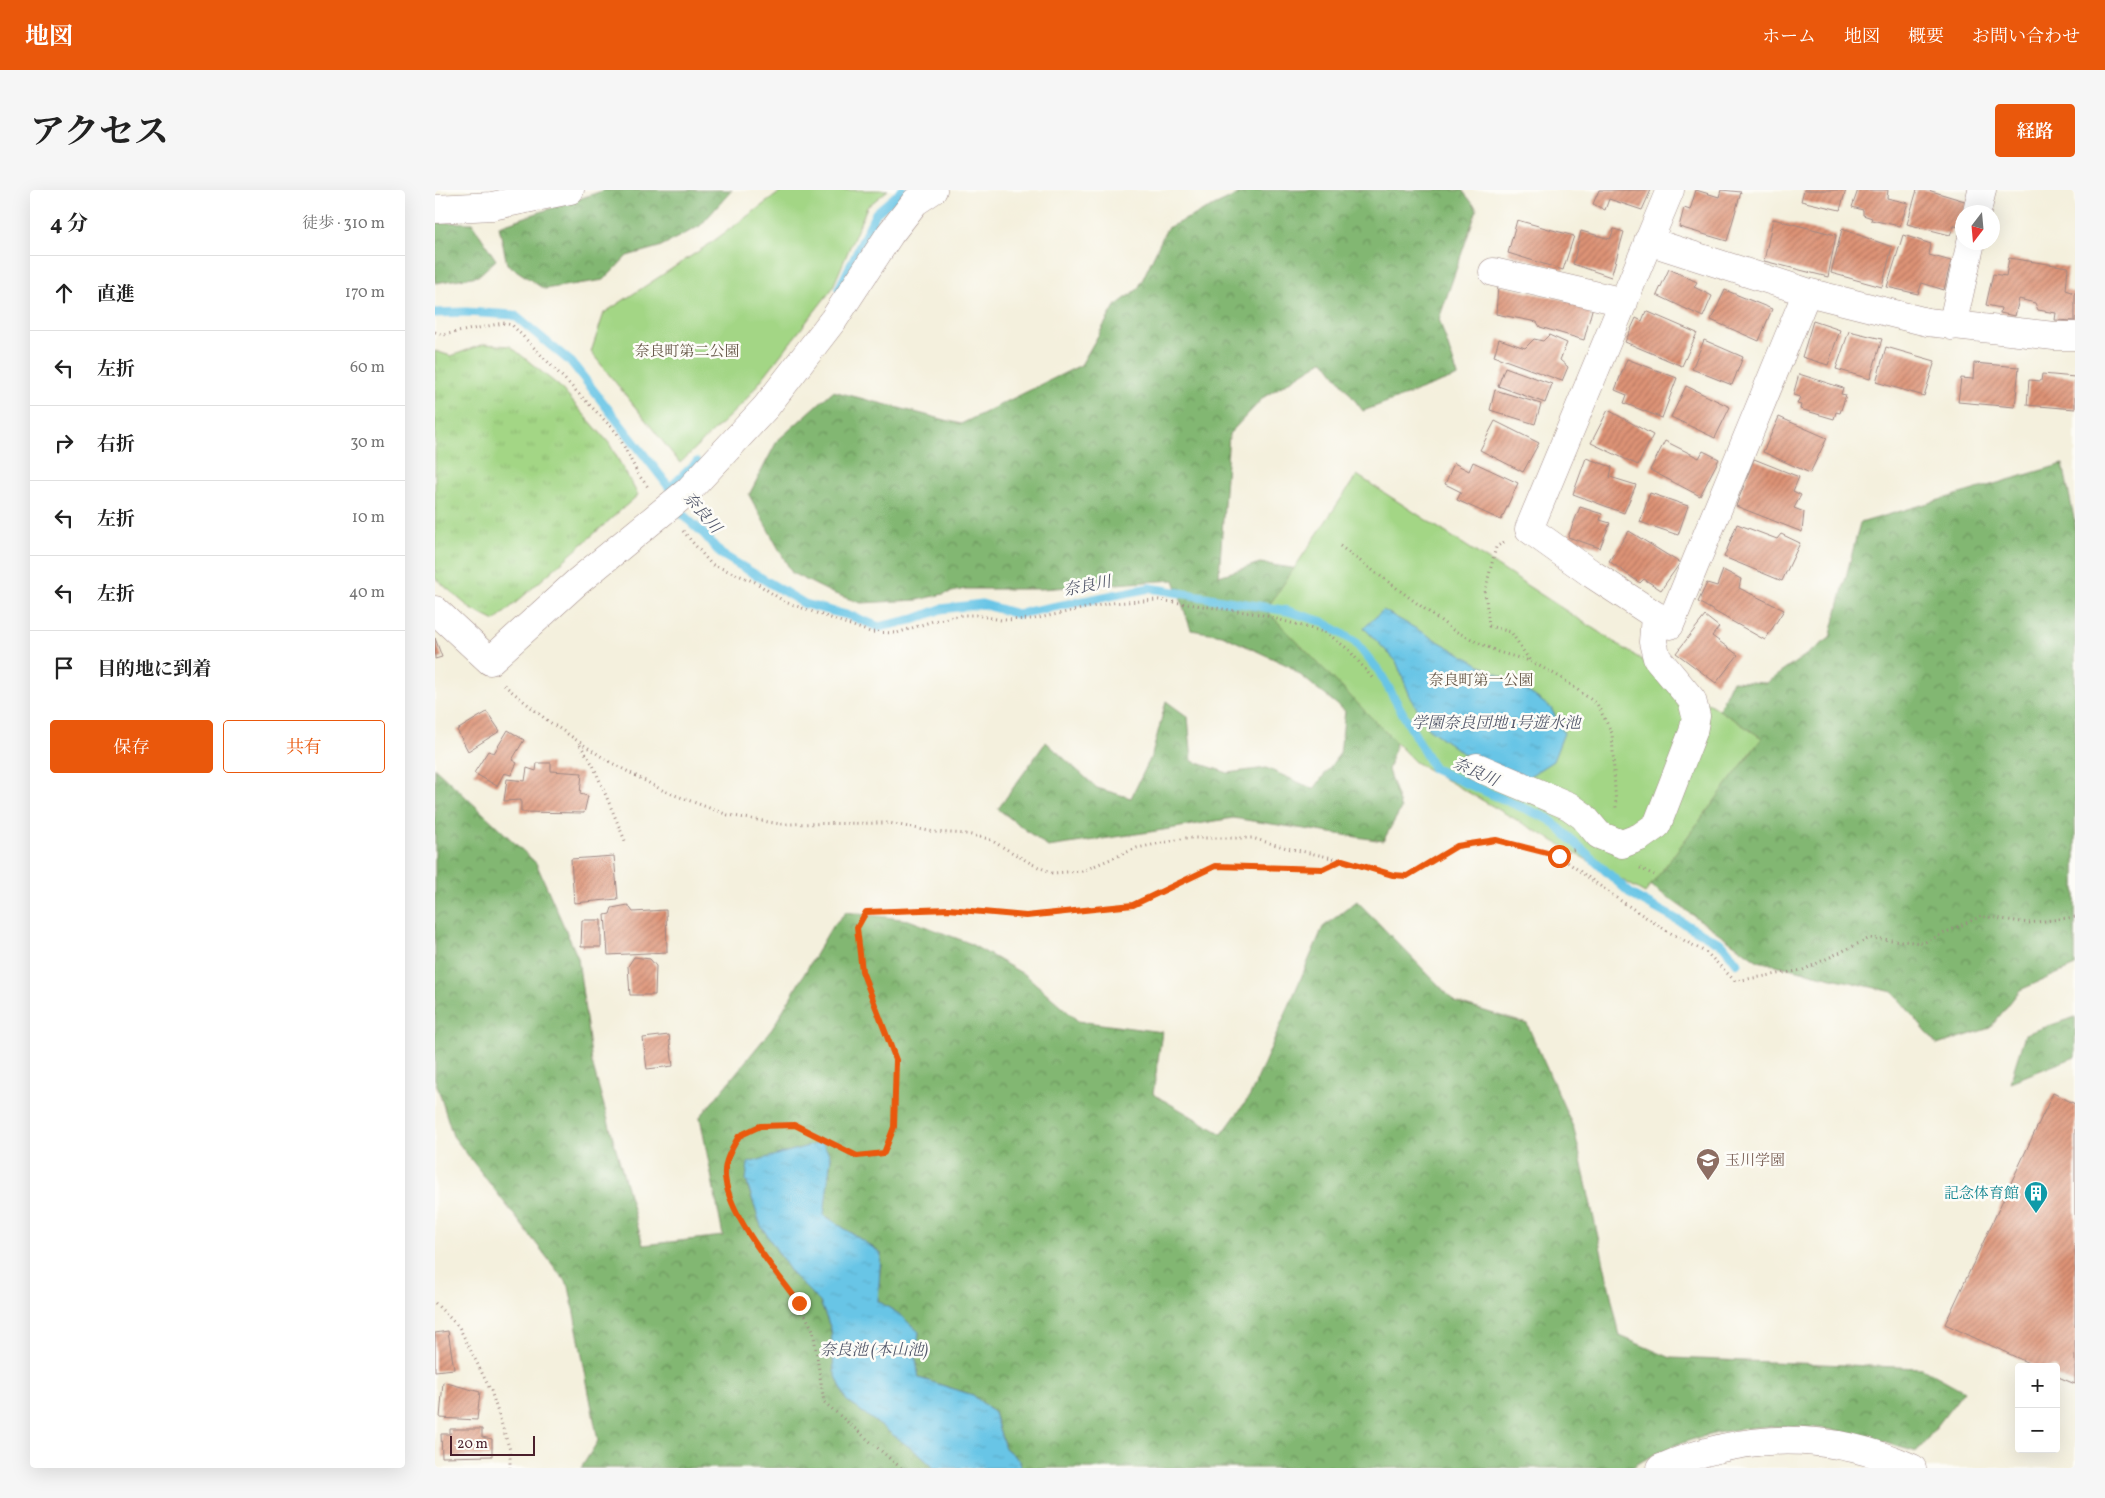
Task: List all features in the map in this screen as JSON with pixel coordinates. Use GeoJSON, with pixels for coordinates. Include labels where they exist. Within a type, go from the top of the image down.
{"type":"FeatureCollection","features":[{"type":"Feature","properties":{"kind":"street"},"geometry":{"type":"LineString","coordinates":[[435,209],[493,206],[570,190]]}},
{"type":"Feature","properties":{"kind":"street"},"geometry":{"type":"LineString","coordinates":[[435,610],[490,662],[576,583],[688,492],[766,407],[834,319],[890,234],[915,202],[933,190]]}},
{"type":"Feature","properties":{"kind":"street"},"geometry":{"type":"LineString","coordinates":[[1670,190],[1529,529],[1592,574],[1670,625],[1807,292]]}},
{"type":"Feature","properties":{"kind":"street"},"geometry":{"type":"LineString","coordinates":[[1979,205],[1982,190]]}},
{"type":"Feature","properties":{"kind":"street"},"geometry":{"type":"LineString","coordinates":[[1649,241],[1807,292],[1927,322],[2054,336],[2075,336]]}},
{"type":"Feature","properties":{"kind":"street"},"geometry":{"type":"LineString","coordinates":[[1952,326],[1969,250]]}},
{"type":"Feature","properties":{"kind":"street"},"geometry":{"type":"LineString","coordinates":[[1493,272],[1623,302]]}},
{"type":"Feature","properties":{"kind":"street"},"geometry":{"type":"LineString","coordinates":[[1477,767],[1569,806],[1583,816],[1599,835],[1622,844],[1640,837],[1657,825],[1693,732],[1696,716],[1692,700],[1657,658],[1653,642],[1655,615]]}},
{"type":"Feature","properties":{"kind":"street"},"geometry":{"type":"LineString","coordinates":[[1661,1468],[1691,1455],[1733,1445],[1776,1440],[1819,1441],[1860,1450],[1912,1468]]}},
{"type":"Feature","properties":{"kind":"path"},"geometry":{"type":"LineString","coordinates":[[435,332],[443,335],[503,323],[512,325],[617,433],[639,474],[711,564],[755,582],[785,602],[870,632],[897,633],[962,614],[1001,620],[1034,619],[1110,603],[1159,600],[1259,614],[1327,633],[1349,650],[1374,680]]}},
{"type":"Feature","properties":{"kind":"path"},"geometry":{"type":"LineString","coordinates":[[1340,546],[1453,630],[1498,652],[1530,661],[1560,677],[1597,704],[1612,733],[1616,816]]}},
{"type":"Feature","properties":{"kind":"path"},"geometry":{"type":"LineString","coordinates":[[1496,547],[1485,591],[1489,626],[1511,632],[1530,661]]}},
{"type":"Feature","properties":{"kind":"path"},"geometry":{"type":"LineString","coordinates":[[490,662],[495,678],[578,742],[664,791],[728,815],[780,824],[889,823],[934,832],[967,834],[989,839],[1032,864],[1052,873],[1082,871],[1137,848],[1186,838],[1252,838],[1342,860],[1393,875],[1407,876],[1457,846],[1496,840],[1559,856],[1659,926],[1707,953],[1735,981],[1803,970],[1870,938],[1923,943],[1981,916],[2029,923],[2075,917]]}},
{"type":"Feature","properties":{"kind":"path"},"geometry":{"type":"LineString","coordinates":[[578,742],[593,765],[626,842]]}},
{"type":"Feature","properties":{"kind":"path"},"geometry":{"type":"LineString","coordinates":[[901,1468],[824,1402],[813,1330],[799,1303],[744,1228],[727,1189],[726,1181],[725,1165],[739,1136],[760,1126],[795,1125],[857,1156],[884,1153],[894,1127],[896,1060],[862,971],[857,928],[866,912],[949,909],[1026,916],[1133,905],[1215,866],[1323,869],[1342,860]]}},
{"type":"Feature","properties":{"kind":"path"},"geometry":{"type":"LineString","coordinates":[[435,1303],[459,1328],[491,1391],[509,1450],[510,1468]]}},
{"type":"Feature","properties":{"kind":"green space"},"geometry":{"type":"Polygon","coordinates":[[[605,190],[732,190],[700,226],[659,247],[627,256],[604,280],[544,289],[507,264],[499,226],[605,190]]]}},
{"type":"Feature","properties":{"kind":"green space","name":"奈良町第二公園"},"geometry":{"type":"Polygon","coordinates":[[[783,190],[888,190],[867,207],[832,289],[744,402],[680,463],[591,352],[604,313],[708,245],[783,190]]]}},
{"type":"Feature","properties":{"kind":"green space"},"geometry":{"type":"Polygon","coordinates":[[[1248,190],[1462,190],[1477,209],[1439,319],[1458,376],[1363,411],[1324,360],[1264,397],[1229,434],[1219,576],[1260,563],[1330,574],[1410,696],[1388,770],[1401,809],[1383,841],[1233,818],[1048,847],[998,809],[1046,742],[1097,788],[1131,798],[1152,755],[1166,701],[1188,717],[1192,761],[1228,773],[1266,768],[1314,789],[1340,753],[1345,711],[1289,666],[1222,635],[1191,630],[1174,580],[1040,589],[965,589],[918,600],[861,603],[832,593],[792,573],[749,495],[777,441],[833,391],[961,424],[1081,365],[1115,306],[1138,289],[1167,228],[1248,190]]]}},
{"type":"Feature","properties":{"kind":"green space"},"geometry":{"type":"Polygon","coordinates":[[[435,222],[472,223],[496,260],[478,276],[435,283],[435,222]]]}},
{"type":"Feature","properties":{"kind":"green space"},"geometry":{"type":"Polygon","coordinates":[[[484,344],[510,346],[559,386],[609,443],[638,495],[495,621],[471,609],[435,578],[435,351],[451,356],[484,344]]]}},
{"type":"Feature","properties":{"kind":"green space"},"geometry":{"type":"Polygon","coordinates":[[[2063,464],[2075,523],[2075,966],[2020,990],[1990,1028],[1937,1045],[1893,992],[1758,961],[1636,875],[1656,845],[1732,681],[1766,683],[1830,638],[1860,523],[2063,464]]]}},
{"type":"Feature","properties":{"kind":"green space","name":"奈良町第一公園"},"geometry":{"type":"Polygon","coordinates":[[[1357,475],[1762,738],[1645,893],[1415,762],[1266,610],[1357,475]]]}},
{"type":"Feature","properties":{"kind":"green space"},"geometry":{"type":"Polygon","coordinates":[[[435,768],[536,863],[578,958],[592,1063],[643,1245],[723,1236],[700,1117],[772,1029],[831,928],[846,912],[909,920],[969,943],[1027,976],[1078,1021],[1162,1032],[1153,1094],[1222,1134],[1250,1096],[1323,927],[1357,901],[1455,1002],[1527,1024],[1574,1129],[1620,1336],[1671,1358],[1922,1368],[1964,1391],[1917,1452],[1840,1431],[1786,1426],[1732,1430],[1705,1436],[1679,1444],[1631,1468],[1021,1468],[1020,1461],[1005,1448],[994,1413],[973,1395],[919,1378],[916,1359],[919,1332],[899,1314],[878,1301],[881,1253],[824,1215],[831,1157],[746,1181],[761,1226],[793,1275],[820,1302],[831,1329],[834,1371],[934,1468],[581,1468],[598,1441],[569,1286],[453,1136],[435,1079],[435,768]]]}},
{"type":"Feature","properties":{"kind":"green space"},"geometry":{"type":"Polygon","coordinates":[[[2075,1017],[2075,1057],[2010,1082],[2025,1034],[2075,1017]]]}},
{"type":"Feature","properties":{"kind":"water","name":"学園奈良団地 1号遊水池"},"geometry":{"type":"Polygon","coordinates":[[[1383,610],[1522,687],[1551,708],[1564,733],[1553,761],[1528,777],[1468,757],[1428,728],[1410,696],[1396,661],[1364,628],[1383,610]]]}},
{"type":"Feature","properties":{"kind":"water","name":"奈良池 (本山池)"},"geometry":{"type":"Polygon","coordinates":[[[822,1142],[831,1157],[824,1215],[881,1253],[878,1301],[899,1314],[919,1332],[916,1359],[919,1378],[973,1395],[994,1413],[1005,1448],[1020,1461],[1021,1468],[934,1468],[920,1455],[846,1400],[834,1371],[831,1329],[820,1302],[793,1275],[761,1226],[746,1180],[748,1163],[822,1142]]]}},
{"type":"Feature","properties":{"kind":"building"},"geometry":{"type":"Polygon","coordinates":[[[1599,190],[1651,190],[1642,210],[1609,199],[1605,210],[1593,204],[1599,190]]]}},
{"type":"Feature","properties":{"kind":"building"},"geometry":{"type":"Polygon","coordinates":[[[1696,190],[1719,197],[1721,190],[1741,192],[1727,241],[1679,227],[1684,208],[1690,210],[1696,190]]]}},
{"type":"Feature","properties":{"kind":"building"},"geometry":{"type":"Polygon","coordinates":[[[1804,190],[1846,190],[1840,210],[1801,201],[1804,190]]]}},
{"type":"Feature","properties":{"kind":"building"},"geometry":{"type":"Polygon","coordinates":[[[1858,190],[1888,190],[1887,198],[1908,203],[1900,226],[1871,220],[1872,218],[1863,215],[1863,210],[1852,207],[1858,190]]]}},
{"type":"Feature","properties":{"kind":"building"},"geometry":{"type":"Polygon","coordinates":[[[1917,190],[1928,190],[1968,202],[1967,205],[1955,205],[1955,226],[1950,235],[1907,224],[1917,190]]]}},
{"type":"Feature","properties":{"kind":"building"},"geometry":{"type":"Polygon","coordinates":[[[1773,219],[1836,235],[1828,277],[1764,261],[1773,219]]]}},
{"type":"Feature","properties":{"kind":"building"},"geometry":{"type":"Polygon","coordinates":[[[1517,220],[1574,236],[1563,270],[1508,253],[1517,220]]]}},
{"type":"Feature","properties":{"kind":"building"},"geometry":{"type":"Polygon","coordinates":[[[1614,229],[1624,232],[1611,277],[1573,264],[1581,231],[1610,239],[1614,229]]]}},
{"type":"Feature","properties":{"kind":"building"},"geometry":{"type":"Polygon","coordinates":[[[1842,229],[1892,247],[1882,287],[1831,273],[1842,229]]]}},
{"type":"Feature","properties":{"kind":"building"},"geometry":{"type":"Polygon","coordinates":[[[1903,235],[1931,244],[1929,255],[1951,261],[1944,290],[1922,283],[1918,294],[1887,287],[1903,235]]]}},
{"type":"Feature","properties":{"kind":"building"},"geometry":{"type":"Polygon","coordinates":[[[2009,258],[2068,267],[2066,290],[2075,293],[2075,321],[2055,320],[2056,313],[2038,310],[2035,303],[2019,299],[2015,316],[2000,313],[2001,308],[1986,305],[1993,274],[2006,276],[2009,258]]]}},
{"type":"Feature","properties":{"kind":"building"},"geometry":{"type":"Polygon","coordinates":[[[1669,269],[1697,282],[1694,287],[1712,296],[1703,317],[1657,295],[1669,269]]]}},
{"type":"Feature","properties":{"kind":"building"},"geometry":{"type":"Polygon","coordinates":[[[1498,286],[1593,306],[1584,340],[1540,327],[1537,322],[1496,314],[1498,286]]]}},
{"type":"Feature","properties":{"kind":"building"},"geometry":{"type":"Polygon","coordinates":[[[1725,290],[1772,309],[1759,341],[1711,320],[1725,290]]]}},
{"type":"Feature","properties":{"kind":"building"},"geometry":{"type":"Polygon","coordinates":[[[1646,311],[1697,333],[1682,366],[1625,342],[1636,318],[1642,321],[1646,311]]]}},
{"type":"Feature","properties":{"kind":"building"},"geometry":{"type":"Polygon","coordinates":[[[1813,321],[1840,330],[1828,365],[1802,357],[1813,321]]]}},
{"type":"Feature","properties":{"kind":"building"},"geometry":{"type":"Polygon","coordinates":[[[1849,331],[1882,339],[1870,379],[1836,369],[1849,331]]]}},
{"type":"Feature","properties":{"kind":"building"},"geometry":{"type":"Polygon","coordinates":[[[1549,335],[1567,343],[1560,360],[1568,367],[1562,381],[1494,356],[1499,339],[1525,348],[1534,339],[1543,341],[1549,335]]]}},
{"type":"Feature","properties":{"kind":"building"},"geometry":{"type":"Polygon","coordinates":[[[1704,340],[1743,357],[1732,385],[1692,369],[1704,340]]]}},
{"type":"Feature","properties":{"kind":"building"},"geometry":{"type":"Polygon","coordinates":[[[1886,347],[1935,361],[1924,396],[1876,382],[1886,347]]]}},
{"type":"Feature","properties":{"kind":"building"},"geometry":{"type":"Polygon","coordinates":[[[1627,359],[1677,378],[1662,418],[1624,403],[1627,395],[1615,390],[1627,359]]]}},
{"type":"Feature","properties":{"kind":"building"},"geometry":{"type":"Polygon","coordinates":[[[1974,363],[2019,367],[2015,407],[1958,402],[1961,378],[1973,379],[1974,363]]]}},
{"type":"Feature","properties":{"kind":"building"},"geometry":{"type":"Polygon","coordinates":[[[1505,367],[1552,384],[1545,403],[1498,386],[1505,367]]]}},
{"type":"Feature","properties":{"kind":"building"},"geometry":{"type":"Polygon","coordinates":[[[1799,374],[1843,388],[1841,394],[1846,395],[1840,413],[1836,412],[1834,419],[1800,409],[1801,405],[1797,404],[1800,397],[1793,395],[1799,374]]]}},
{"type":"Feature","properties":{"kind":"building"},"geometry":{"type":"Polygon","coordinates":[[[2042,374],[2075,377],[2075,409],[2027,405],[2029,380],[2041,381],[2042,374]]]}},
{"type":"Feature","properties":{"kind":"building"},"geometry":{"type":"Polygon","coordinates":[[[1686,386],[1730,407],[1715,438],[1671,417],[1686,386]]]}},
{"type":"Feature","properties":{"kind":"building"},"geometry":{"type":"Polygon","coordinates":[[[1495,390],[1541,404],[1535,424],[1490,410],[1495,390]]]}},
{"type":"Feature","properties":{"kind":"building"},"geometry":{"type":"Polygon","coordinates":[[[1608,410],[1653,435],[1638,465],[1591,443],[1608,410]]]}},
{"type":"Feature","properties":{"kind":"building"},"geometry":{"type":"Polygon","coordinates":[[[1779,417],[1827,438],[1810,473],[1763,452],[1779,417]]]}},
{"type":"Feature","properties":{"kind":"building"},"geometry":{"type":"Polygon","coordinates":[[[1495,421],[1539,443],[1523,472],[1480,450],[1495,421]]]}},
{"type":"Feature","properties":{"kind":"building"},"geometry":{"type":"Polygon","coordinates":[[[1665,441],[1699,458],[1703,451],[1719,459],[1700,496],[1650,470],[1665,441]]]}},
{"type":"Feature","properties":{"kind":"building"},"geometry":{"type":"Polygon","coordinates":[[[1586,458],[1612,467],[1610,477],[1636,485],[1624,513],[1573,494],[1586,458]]]}},
{"type":"Feature","properties":{"kind":"building"},"geometry":{"type":"Polygon","coordinates":[[[1754,459],[1799,477],[1793,491],[1801,495],[1794,508],[1804,512],[1802,532],[1736,506],[1754,459]]]}},
{"type":"Feature","properties":{"kind":"building"},"geometry":{"type":"Polygon","coordinates":[[[1473,462],[1518,483],[1501,520],[1457,500],[1461,492],[1445,484],[1454,463],[1469,471],[1473,462]]]}},
{"type":"Feature","properties":{"kind":"building"},"geometry":{"type":"Polygon","coordinates":[[[1650,493],[1688,506],[1678,535],[1640,522],[1650,493]]]}},
{"type":"Feature","properties":{"kind":"building"},"geometry":{"type":"Polygon","coordinates":[[[1580,507],[1602,514],[1600,520],[1610,523],[1600,548],[1568,537],[1580,507]]]}},
{"type":"Feature","properties":{"kind":"building"},"geometry":{"type":"Polygon","coordinates":[[[1737,524],[1777,539],[1781,534],[1800,543],[1782,581],[1724,557],[1737,524]]]}},
{"type":"Feature","properties":{"kind":"building"},"geometry":{"type":"Polygon","coordinates":[[[1629,531],[1680,563],[1661,590],[1644,579],[1640,583],[1609,561],[1629,531]]]}},
{"type":"Feature","properties":{"kind":"building"},"geometry":{"type":"Polygon","coordinates":[[[1723,570],[1741,579],[1739,588],[1784,610],[1765,640],[1698,602],[1707,583],[1717,586],[1723,570]]]}},
{"type":"Feature","properties":{"kind":"building"},"geometry":{"type":"Polygon","coordinates":[[[1705,616],[1719,627],[1712,636],[1738,655],[1716,683],[1676,653],[1705,616]]]}},
{"type":"Feature","properties":{"kind":"building"},"geometry":{"type":"Polygon","coordinates":[[[435,638],[442,657],[435,659],[435,638]]]}},
{"type":"Feature","properties":{"kind":"building"},"geometry":{"type":"Polygon","coordinates":[[[487,712],[500,731],[468,751],[457,730],[487,712]]]}},
{"type":"Feature","properties":{"kind":"building"},"geometry":{"type":"Polygon","coordinates":[[[508,730],[524,740],[512,760],[517,763],[511,775],[504,773],[497,786],[474,773],[488,751],[494,753],[508,730]]]}},
{"type":"Feature","properties":{"kind":"building"},"geometry":{"type":"Polygon","coordinates":[[[537,763],[551,763],[551,771],[582,773],[580,794],[588,796],[584,813],[521,812],[521,800],[504,801],[507,779],[525,781],[527,768],[536,771],[537,763]]]}},
{"type":"Feature","properties":{"kind":"building"},"geometry":{"type":"Polygon","coordinates":[[[614,856],[618,899],[574,903],[571,859],[614,856]]]}},
{"type":"Feature","properties":{"kind":"building"},"geometry":{"type":"Polygon","coordinates":[[[628,905],[633,912],[666,910],[667,952],[608,955],[605,915],[610,914],[612,908],[628,905]]]}},
{"type":"Feature","properties":{"kind":"building"},"geometry":{"type":"Polygon","coordinates":[[[582,920],[601,920],[601,947],[581,947],[582,920]]]}},
{"type":"Feature","properties":{"kind":"building"},"geometry":{"type":"Polygon","coordinates":[[[634,957],[650,959],[656,966],[655,995],[630,995],[628,966],[634,957]]]}},
{"type":"Feature","properties":{"kind":"building"},"geometry":{"type":"Polygon","coordinates":[[[669,1035],[673,1066],[647,1069],[643,1038],[669,1035]]]}},
{"type":"Feature","properties":{"kind":"building","name":"記念体育館"},"geometry":{"type":"Polygon","coordinates":[[[2053,1093],[2075,1104],[2075,1384],[2060,1378],[2060,1363],[2028,1363],[1945,1324],[2053,1093]]]}},
{"type":"Feature","properties":{"kind":"building"},"geometry":{"type":"Polygon","coordinates":[[[448,1331],[454,1369],[435,1371],[435,1333],[448,1331]]]}},
{"type":"Feature","properties":{"kind":"building"},"geometry":{"type":"Polygon","coordinates":[[[443,1382],[480,1392],[477,1420],[440,1418],[443,1382]]]}},
{"type":"Feature","properties":{"kind":"building"},"geometry":{"type":"Polygon","coordinates":[[[450,1429],[482,1429],[482,1437],[492,1439],[492,1456],[442,1457],[441,1434],[450,1434],[450,1429]]]}},
{"type":"Feature","properties":{"kind":"waterway"},"geometry":{"type":"LineString","coordinates":[[839,289],[876,213],[903,190]]}},
{"type":"Feature","properties":{"kind":"waterway","name":"奈良川"},"geometry":{"type":"LineString","coordinates":[[435,313],[466,312],[514,315],[572,363],[670,488],[672,505],[705,535],[721,554],[805,604],[854,617],[879,627],[915,619],[941,609],[982,604],[1017,614],[1150,588],[1288,611],[1323,622],[1355,642],[1379,671],[1434,769],[1549,819],[1632,895],[1723,945],[1737,963]]}},
{"type":"Feature","properties":{"kind":"waterway"},"geometry":{"type":"LineString","coordinates":[[670,488],[697,462]]}},
{"type":"Feature","properties":{"kind":"place","name":"玉川学園"},"geometry":{"type":"Point","coordinates":[1708,1181]}},
{"type":"Feature","properties":{"kind":"place","name":"記念体育館"},"geometry":{"type":"Point","coordinates":[2036,1214]}},
{"type":"Feature","properties":{"kind":"route"},"geometry":{"type":"LineString","coordinates":[[799,1303],[744,1228],[727,1189],[725,1165],[739,1136],[760,1126],[795,1125],[857,1156],[884,1153],[894,1127],[896,1060],[862,971],[857,928],[866,912],[949,909],[1026,916],[1133,905],[1215,866],[1323,869],[1342,860],[1393,875],[1407,876],[1457,846],[1496,840],[1559,856]]}}]}
